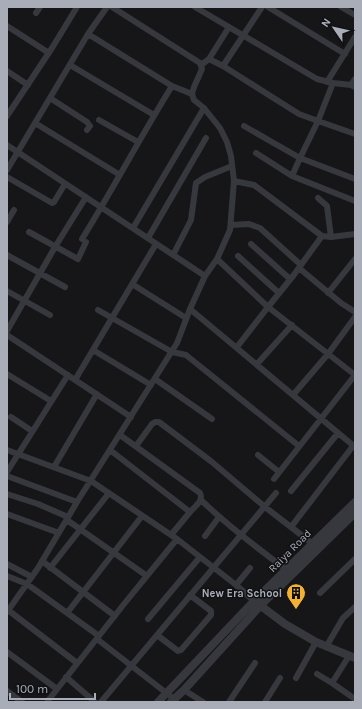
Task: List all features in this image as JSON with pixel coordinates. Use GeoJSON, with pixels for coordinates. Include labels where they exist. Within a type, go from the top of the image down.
{"type":"FeatureCollection","features":[{"type":"Feature","properties":{"kind":"street"},"geometry":{"type":"LineString","coordinates":[[36,13],[40,7]]}},
{"type":"Feature","properties":{"kind":"street"},"geometry":{"type":"LineString","coordinates":[[8,114],[49,53],[77,7]]}},
{"type":"Feature","properties":{"kind":"street"},"geometry":{"type":"LineString","coordinates":[[7,170],[88,34],[107,7]]}},
{"type":"Feature","properties":{"kind":"street"},"geometry":{"type":"LineString","coordinates":[[77,663],[8,608],[32,577],[77,502],[177,343],[186,318],[205,276],[217,259],[230,230],[234,181],[231,156],[227,142],[220,128],[204,108],[194,100],[192,94],[202,69],[200,63],[112,7]]}},
{"type":"Feature","properties":{"kind":"street"},"geometry":{"type":"LineString","coordinates":[[195,7],[317,79],[330,83],[353,86],[355,79]]}},
{"type":"Feature","properties":{"kind":"street"},"geometry":{"type":"LineString","coordinates":[[223,66],[262,7]]}},
{"type":"Feature","properties":{"kind":"street"},"geometry":{"type":"LineString","coordinates":[[268,7],[345,54]]}},
{"type":"Feature","properties":{"kind":"street"},"geometry":{"type":"LineString","coordinates":[[341,7],[355,15]]}},
{"type":"Feature","properties":{"kind":"street"},"geometry":{"type":"LineString","coordinates":[[7,26],[49,53]]}},
{"type":"Feature","properties":{"kind":"street"},"geometry":{"type":"LineString","coordinates":[[201,65],[209,59],[229,26]]}},
{"type":"Feature","properties":{"kind":"street"},"geometry":{"type":"LineString","coordinates":[[88,34],[172,86],[192,94]]}},
{"type":"Feature","properties":{"kind":"street"},"geometry":{"type":"LineString","coordinates":[[292,176],[318,121],[330,83],[355,37]]}},
{"type":"Feature","properties":{"kind":"street"},"geometry":{"type":"LineString","coordinates":[[209,59],[223,66],[299,114],[355,134]]}},
{"type":"Feature","properties":{"kind":"street"},"geometry":{"type":"LineString","coordinates":[[70,65],[154,115]]}},
{"type":"Feature","properties":{"kind":"street"},"geometry":{"type":"LineString","coordinates":[[7,71],[28,85]]}},
{"type":"Feature","properties":{"kind":"street"},"geometry":{"type":"LineString","coordinates":[[29,232],[78,259],[84,241],[102,207],[138,142],[172,86]]}},
{"type":"Feature","properties":{"kind":"street"},"geometry":{"type":"LineString","coordinates":[[50,98],[86,122],[90,126],[88,130]]}},
{"type":"Feature","properties":{"kind":"street"},"geometry":{"type":"LineString","coordinates":[[133,228],[204,108]]}},
{"type":"Feature","properties":{"kind":"street"},"geometry":{"type":"LineString","coordinates":[[99,120],[138,142]]}},
{"type":"Feature","properties":{"kind":"street"},"geometry":{"type":"LineString","coordinates":[[35,123],[120,175]]}},
{"type":"Feature","properties":{"kind":"street"},"geometry":{"type":"LineString","coordinates":[[244,126],[300,158],[355,179]]}},
{"type":"Feature","properties":{"kind":"street"},"geometry":{"type":"LineString","coordinates":[[148,238],[206,138]]}},
{"type":"Feature","properties":{"kind":"street"},"geometry":{"type":"LineString","coordinates":[[7,145],[205,276]]}},
{"type":"Feature","properties":{"kind":"street"},"geometry":{"type":"LineString","coordinates":[[256,153],[292,176],[355,202]]}},
{"type":"Feature","properties":{"kind":"street"},"geometry":{"type":"LineString","coordinates":[[173,255],[191,220],[196,183],[205,177],[232,166]]}},
{"type":"Feature","properties":{"kind":"street"},"geometry":{"type":"LineString","coordinates":[[7,177],[52,203],[65,184]]}},
{"type":"Feature","properties":{"kind":"street"},"geometry":{"type":"LineString","coordinates":[[234,181],[254,185],[322,236],[331,237],[355,234]]}},
{"type":"Feature","properties":{"kind":"street"},"geometry":{"type":"LineString","coordinates":[[7,331],[55,247],[86,197]]}},
{"type":"Feature","properties":{"kind":"street"},"geometry":{"type":"LineString","coordinates":[[318,198],[327,206],[331,237]]}},
{"type":"Feature","properties":{"kind":"street"},"geometry":{"type":"LineString","coordinates":[[7,222],[14,210]]}},
{"type":"Feature","properties":{"kind":"street"},"geometry":{"type":"LineString","coordinates":[[231,225],[249,224],[260,228],[328,293],[355,312]]}},
{"type":"Feature","properties":{"kind":"street"},"geometry":{"type":"LineString","coordinates":[[237,347],[300,267],[322,236]]}},
{"type":"Feature","properties":{"kind":"street"},"geometry":{"type":"LineString","coordinates":[[75,380],[156,244]]}},
{"type":"Feature","properties":{"kind":"street"},"geometry":{"type":"LineString","coordinates":[[251,244],[290,279]]}},
{"type":"Feature","properties":{"kind":"street"},"geometry":{"type":"LineString","coordinates":[[7,255],[65,287]]}},
{"type":"Feature","properties":{"kind":"street"},"geometry":{"type":"LineString","coordinates":[[238,256],[279,293]]}},
{"type":"Feature","properties":{"kind":"street"},"geometry":{"type":"LineString","coordinates":[[217,259],[268,307],[355,375],[274,479]]}},
{"type":"Feature","properties":{"kind":"street"},"geometry":{"type":"LineString","coordinates":[[328,293],[355,259]]}},
{"type":"Feature","properties":{"kind":"street"},"geometry":{"type":"LineString","coordinates":[[132,284],[186,318]]}},
{"type":"Feature","properties":{"kind":"street"},"geometry":{"type":"LineString","coordinates":[[7,291],[50,315]]}},
{"type":"Feature","properties":{"kind":"street"},"geometry":{"type":"LineString","coordinates":[[190,309],[354,447],[292,527]]}},
{"type":"Feature","properties":{"kind":"street"},"geometry":{"type":"LineString","coordinates":[[98,310],[172,352],[186,355],[299,446]]}},
{"type":"Feature","properties":{"kind":"street"},"geometry":{"type":"LineString","coordinates":[[293,395],[328,354],[355,317]]}},
{"type":"Feature","properties":{"kind":"street"},"geometry":{"type":"LineString","coordinates":[[257,364],[292,325]]}},
{"type":"Feature","properties":{"kind":"street"},"geometry":{"type":"LineString","coordinates":[[7,335],[131,417]]}},
{"type":"Feature","properties":{"kind":"street"},"geometry":{"type":"LineString","coordinates":[[93,350],[151,385]]}},
{"type":"Feature","properties":{"kind":"street"},"geometry":{"type":"LineString","coordinates":[[7,374],[51,401]]}},
{"type":"Feature","properties":{"kind":"street"},"geometry":{"type":"LineString","coordinates":[[7,472],[68,375]]}},
{"type":"Feature","properties":{"kind":"street"},"geometry":{"type":"LineString","coordinates":[[155,378],[212,420]]}},
{"type":"Feature","properties":{"kind":"street"},"geometry":{"type":"LineString","coordinates":[[54,467],[97,394]]}},
{"type":"Feature","properties":{"kind":"street"},"geometry":{"type":"LineString","coordinates":[[11,417],[32,431]]}},
{"type":"Feature","properties":{"kind":"street"},"geometry":{"type":"LineString","coordinates":[[136,446],[152,424],[159,422],[212,462],[265,507],[313,544]]}},
{"type":"Feature","properties":{"kind":"street"},"geometry":{"type":"LineString","coordinates":[[290,491],[338,433]]}},
{"type":"Feature","properties":{"kind":"street"},"geometry":{"type":"LineString","coordinates":[[120,435],[200,493],[202,496],[201,500],[171,535]]}},
{"type":"Feature","properties":{"kind":"street"},"geometry":{"type":"LineString","coordinates":[[7,450],[91,481],[177,539],[236,585],[257,604],[285,624],[326,647],[352,657],[332,683]]}},
{"type":"Feature","properties":{"kind":"street"},"geometry":{"type":"LineString","coordinates":[[110,450],[190,512]]}},
{"type":"Feature","properties":{"kind":"street"},"geometry":{"type":"LineString","coordinates":[[258,455],[279,472]]}},
{"type":"Feature","properties":{"kind":"street"},"geometry":{"type":"LineString","coordinates":[[7,476],[77,502]]}},
{"type":"Feature","properties":{"kind":"street"},"geometry":{"type":"LineString","coordinates":[[50,568],[109,493]]}},
{"type":"Feature","properties":{"kind":"street"},"geometry":{"type":"LineString","coordinates":[[101,702],[276,493]]}},
{"type":"Feature","properties":{"kind":"street"},"geometry":{"type":"LineString","coordinates":[[7,494],[38,504],[68,519],[147,576]]}},
{"type":"Feature","properties":{"kind":"street"},"geometry":{"type":"LineString","coordinates":[[201,500],[240,535],[286,570]]}},
{"type":"Feature","properties":{"kind":"street","name":"Raiya Road"},"geometry":{"type":"LineString","coordinates":[[158,702],[171,698],[184,690],[286,570],[355,502]]}},
{"type":"Feature","properties":{"kind":"street"},"geometry":{"type":"LineString","coordinates":[[7,514],[59,533]]}},
{"type":"Feature","properties":{"kind":"street","name":"Raiya Road"},"geometry":{"type":"LineString","coordinates":[[171,698],[257,604],[355,514]]}},
{"type":"Feature","properties":{"kind":"street"},"geometry":{"type":"LineString","coordinates":[[67,613],[142,516]]}},
{"type":"Feature","properties":{"kind":"street"},"geometry":{"type":"LineString","coordinates":[[205,536],[219,517]]}},
{"type":"Feature","properties":{"kind":"street"},"geometry":{"type":"LineString","coordinates":[[47,702],[114,616],[177,539]]}},
{"type":"Feature","properties":{"kind":"street"},"geometry":{"type":"LineString","coordinates":[[148,619],[200,557]]}},
{"type":"Feature","properties":{"kind":"street"},"geometry":{"type":"LineString","coordinates":[[320,593],[355,559]]}},
{"type":"Feature","properties":{"kind":"street"},"geometry":{"type":"LineString","coordinates":[[42,561],[114,616]]}},
{"type":"Feature","properties":{"kind":"street"},"geometry":{"type":"LineString","coordinates":[[7,564],[32,577]]}},
{"type":"Feature","properties":{"kind":"street"},"geometry":{"type":"LineString","coordinates":[[236,585],[250,568]]}},
{"type":"Feature","properties":{"kind":"street"},"geometry":{"type":"LineString","coordinates":[[7,576],[27,584],[67,613],[171,698]]}},
{"type":"Feature","properties":{"kind":"street"},"geometry":{"type":"LineString","coordinates":[[157,635],[178,652],[211,615],[211,611],[190,595]]}},
{"type":"Feature","properties":{"kind":"street"},"geometry":{"type":"LineString","coordinates":[[326,647],[343,618],[355,607]]}},
{"type":"Feature","properties":{"kind":"street"},"geometry":{"type":"LineString","coordinates":[[296,678],[316,642]]}},
{"type":"Feature","properties":{"kind":"street"},"geometry":{"type":"LineString","coordinates":[[7,652],[57,689]]}},
{"type":"Feature","properties":{"kind":"street"},"geometry":{"type":"LineString","coordinates":[[229,702],[255,663]]}},
{"type":"Feature","properties":{"kind":"street"},"geometry":{"type":"LineString","coordinates":[[317,674],[355,699]]}},
{"type":"Feature","properties":{"kind":"street"},"geometry":{"type":"LineString","coordinates":[[66,678],[94,702]]}},
{"type":"Feature","properties":{"kind":"street"},"geometry":{"type":"LineString","coordinates":[[265,702],[280,678]]}},
{"type":"Feature","properties":{"kind":"street"},"geometry":{"type":"LineString","coordinates":[[184,690],[203,702]]}},
{"type":"Feature","properties":{"kind":"street"},"geometry":{"type":"LineString","coordinates":[[7,691],[22,702]]}},
{"type":"Feature","properties":{"kind":"place","name":"New Era School"},"geometry":{"type":"Point","coordinates":[296,610]}}]}
